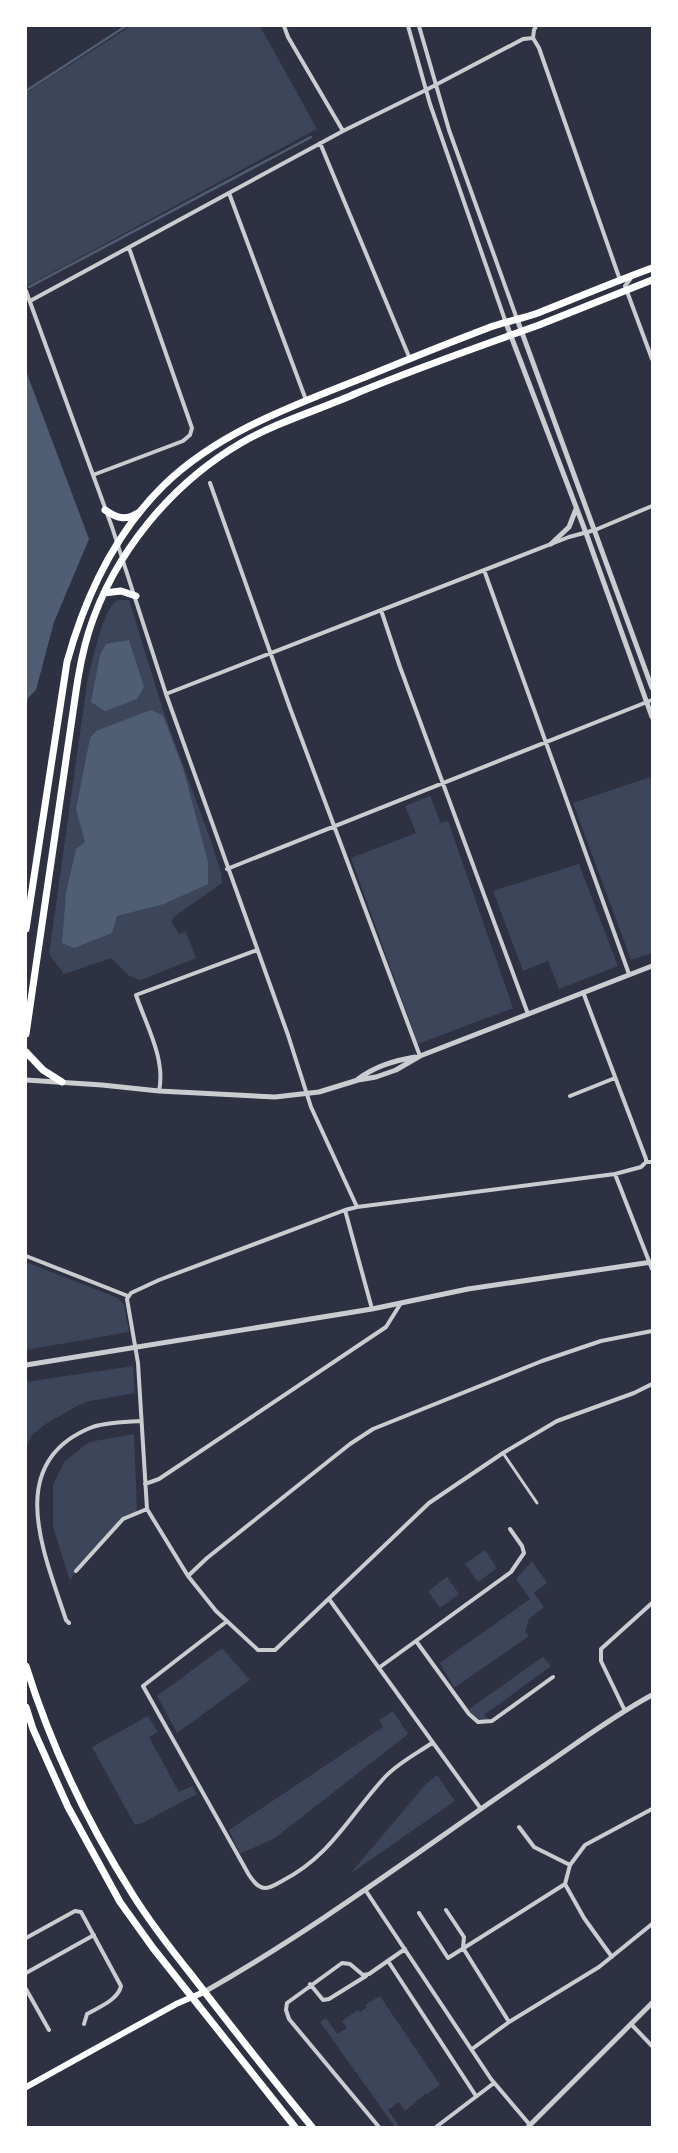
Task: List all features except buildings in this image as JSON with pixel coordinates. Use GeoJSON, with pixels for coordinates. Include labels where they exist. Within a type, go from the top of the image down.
{"type":"FeatureCollection","features":[{"type":"Feature","properties":{"kind":"main road"},"geometry":{"type":"LineString","coordinates":[[26,929],[67,662],[82,612],[104,566],[118,544],[140,512],[165,484],[204,454],[252,424],[306,400],[410,359],[652,268]]}},
{"type":"Feature","properties":{"kind":"main road"},"geometry":{"type":"LineString","coordinates":[[26,1034],[70,729],[84,647],[104,593],[123,561],[158,510],[186,483],[218,457],[243,442],[391,379],[652,280]]}},
{"type":"Feature","properties":{"kind":"main road"},"geometry":{"type":"LineString","coordinates":[[105,510],[122,518],[131,517],[140,512]]}},
{"type":"Feature","properties":{"kind":"main road"},"geometry":{"type":"LineString","coordinates":[[104,593],[121,591],[136,596]]}},
{"type":"Feature","properties":{"kind":"main road"},"geometry":{"type":"LineString","coordinates":[[26,1052],[43,1070],[62,1082]]}},
{"type":"Feature","properties":{"kind":"main road"},"geometry":{"type":"LineString","coordinates":[[26,1666],[48,1729],[67,1773],[98,1836],[133,1896],[204,1992],[312,2127]]}},
{"type":"Feature","properties":{"kind":"main road"},"geometry":{"type":"LineString","coordinates":[[26,1708],[33,1729],[55,1780],[93,1856],[120,1902],[192,1997],[295,2127]]}},
{"type":"Feature","properties":{"kind":"main road"},"geometry":{"type":"LineString","coordinates":[[26,2087],[192,1997],[204,1992]]}},
{"type":"Feature","properties":{"kind":"street"},"geometry":{"type":"LineString","coordinates":[[284,26],[288,37],[343,131]]}},
{"type":"Feature","properties":{"kind":"street"},"geometry":{"type":"LineString","coordinates":[[408,26],[426,90],[506,323],[649,701],[652,717]]}},
{"type":"Feature","properties":{"kind":"street"},"geometry":{"type":"LineString","coordinates":[[419,26],[449,130],[652,688]]}},
{"type":"Feature","properties":{"kind":"street"},"geometry":{"type":"LineString","coordinates":[[536,26],[533,38],[539,48],[620,280]]}},
{"type":"Feature","properties":{"kind":"street"},"geometry":{"type":"LineString","coordinates":[[30,301],[320,143],[523,39],[533,38]]}},
{"type":"Feature","properties":{"kind":"street"},"geometry":{"type":"LineString","coordinates":[[320,143],[410,359]]}},
{"type":"Feature","properties":{"kind":"street"},"geometry":{"type":"LineString","coordinates":[[229,193],[306,400]]}},
{"type":"Feature","properties":{"kind":"street"},"geometry":{"type":"LineString","coordinates":[[93,475],[183,441],[190,435],[192,428],[129,248]]}},
{"type":"Feature","properties":{"kind":"street"},"geometry":{"type":"LineString","coordinates":[[636,274],[626,282],[626,290],[652,359]]}},
{"type":"Feature","properties":{"kind":"street"},"geometry":{"type":"LineString","coordinates":[[26,291],[118,544],[136,596],[166,694],[311,1107],[357,1207]]}},
{"type":"Feature","properties":{"kind":"street"},"geometry":{"type":"LineString","coordinates":[[210,483],[334,826],[420,1056]]}},
{"type":"Feature","properties":{"kind":"street"},"geometry":{"type":"LineString","coordinates":[[166,694],[570,536],[595,530],[652,506]]}},
{"type":"Feature","properties":{"kind":"street"},"geometry":{"type":"LineString","coordinates":[[551,544],[569,527],[576,509]]}},
{"type":"Feature","properties":{"kind":"street"},"geometry":{"type":"LineString","coordinates":[[484,570],[629,974]]}},
{"type":"Feature","properties":{"kind":"street"},"geometry":{"type":"LineString","coordinates":[[381,610],[443,784],[528,1014]]}},
{"type":"Feature","properties":{"kind":"street"},"geometry":{"type":"LineString","coordinates":[[227,869],[443,784],[545,741],[649,701]]}},
{"type":"Feature","properties":{"kind":"street"},"geometry":{"type":"LineString","coordinates":[[158,1091],[161,1079],[160,1064],[136,995],[257,950]]}},
{"type":"Feature","properties":{"kind":"street"},"geometry":{"type":"LineString","coordinates":[[26,1080],[158,1091],[275,1097],[307,1094],[335,1088],[358,1080],[376,1077],[396,1070],[420,1056],[652,966]]}},
{"type":"Feature","properties":{"kind":"street"},"geometry":{"type":"LineString","coordinates":[[583,992],[646,1162]]}},
{"type":"Feature","properties":{"kind":"street"},"geometry":{"type":"LineString","coordinates":[[358,1080],[372,1069],[393,1061],[420,1056]]}},
{"type":"Feature","properties":{"kind":"street"},"geometry":{"type":"LineString","coordinates":[[570,1096],[615,1078]]}},
{"type":"Feature","properties":{"kind":"street"},"geometry":{"type":"LineString","coordinates":[[26,1256],[128,1296],[159,1280],[344,1210],[357,1207],[615,1174],[641,1167],[646,1162],[652,1162]]}},
{"type":"Feature","properties":{"kind":"street"},"geometry":{"type":"LineString","coordinates":[[615,1174],[652,1268]]}},
{"type":"Feature","properties":{"kind":"street"},"geometry":{"type":"LineString","coordinates":[[344,1210],[372,1309]]}},
{"type":"Feature","properties":{"kind":"street"},"geometry":{"type":"LineString","coordinates":[[26,1365],[372,1309],[468,1289],[651,1263]]}},
{"type":"Feature","properties":{"kind":"street"},"geometry":{"type":"LineString","coordinates":[[128,1296],[136,1346],[147,1509],[188,1576],[226,1622],[258,1650],[276,1650],[429,1502],[556,1421],[634,1393],[652,1384]]}},
{"type":"Feature","properties":{"kind":"street"},"geometry":{"type":"LineString","coordinates":[[145,1484],[159,1479],[386,1327],[401,1304]]}},
{"type":"Feature","properties":{"kind":"street"},"geometry":{"type":"LineString","coordinates":[[188,1576],[207,1558],[350,1444],[373,1429],[542,1361],[601,1341],[652,1331]]}},
{"type":"Feature","properties":{"kind":"street"},"geometry":{"type":"LineString","coordinates":[[69,1624],[66,1620],[46,1561],[38,1529],[38,1482],[54,1451],[67,1440],[91,1427],[141,1420]]}},
{"type":"Feature","properties":{"kind":"street"},"geometry":{"type":"LineString","coordinates":[[504,1453],[537,1503]]}},
{"type":"Feature","properties":{"kind":"street"},"geometry":{"type":"LineString","coordinates":[[76,1571],[123,1519],[147,1509]]}},
{"type":"Feature","properties":{"kind":"street"},"geometry":{"type":"LineString","coordinates":[[380,1667],[511,1572],[524,1553],[522,1546],[510,1529]]}},
{"type":"Feature","properties":{"kind":"street"},"geometry":{"type":"LineString","coordinates":[[329,1599],[380,1667],[432,1743],[481,1809]]}},
{"type":"Feature","properties":{"kind":"street"},"geometry":{"type":"LineString","coordinates":[[625,1711],[601,1661],[601,1649],[652,1603]]}},
{"type":"Feature","properties":{"kind":"street"},"geometry":{"type":"LineString","coordinates":[[226,1622],[143,1686],[249,1876],[259,1886],[266,1888],[272,1886],[298,1872],[319,1857],[351,1821],[385,1777],[432,1743]]}},
{"type":"Feature","properties":{"kind":"street"},"geometry":{"type":"LineString","coordinates":[[416,1641],[469,1714],[478,1722],[492,1721],[553,1677]]}},
{"type":"Feature","properties":{"kind":"street"},"geometry":{"type":"LineString","coordinates":[[204,1992],[366,1891],[481,1809],[625,1711],[652,1695]]}},
{"type":"Feature","properties":{"kind":"street"},"geometry":{"type":"LineString","coordinates":[[419,1913],[448,1958],[565,1884],[570,1865],[585,1845],[652,1809]]}},
{"type":"Feature","properties":{"kind":"street"},"geometry":{"type":"LineString","coordinates":[[519,1827],[534,1847],[570,1865]]}},
{"type":"Feature","properties":{"kind":"street"},"geometry":{"type":"LineString","coordinates":[[565,1884],[584,1918],[612,1957]]}},
{"type":"Feature","properties":{"kind":"street"},"geometry":{"type":"LineString","coordinates":[[366,1891],[494,2083],[529,2126],[652,2003]]}},
{"type":"Feature","properties":{"kind":"street"},"geometry":{"type":"LineString","coordinates":[[446,1910],[464,1937],[463,1948],[509,2022]]}},
{"type":"Feature","properties":{"kind":"street"},"geometry":{"type":"LineString","coordinates":[[26,1938],[75,1911],[82,1912],[121,1986],[119,1993],[114,1998],[87,2014],[84,2024]]}},
{"type":"Feature","properties":{"kind":"street"},"geometry":{"type":"LineString","coordinates":[[472,2050],[509,2022],[612,1957],[652,1924]]}},
{"type":"Feature","properties":{"kind":"street"},"geometry":{"type":"LineString","coordinates":[[26,1973],[94,1935]]}},
{"type":"Feature","properties":{"kind":"street"},"geometry":{"type":"LineString","coordinates":[[310,1984],[319,1997],[323,2000],[329,1999],[406,1949]]}},
{"type":"Feature","properties":{"kind":"street"},"geometry":{"type":"LineString","coordinates":[[388,1961],[476,2096]]}},
{"type":"Feature","properties":{"kind":"street"},"geometry":{"type":"LineString","coordinates":[[369,1974],[363,1975],[347,1962],[310,1984],[287,2003],[286,2010],[289,2019],[379,2127]]}},
{"type":"Feature","properties":{"kind":"street"},"geometry":{"type":"LineString","coordinates":[[26,1989],[49,2030]]}},
{"type":"Feature","properties":{"kind":"street"},"geometry":{"type":"LineString","coordinates":[[631,2024],[652,2046]]}},
{"type":"Feature","properties":{"kind":"street"},"geometry":{"type":"LineString","coordinates":[[436,2127],[494,2083]]}},
{"type":"Feature","properties":{"kind":"shaded area"},"geometry":{"type":"Polygon","coordinates":[[[131,26],[260,26],[317,129],[27,286],[26,93],[131,26]]]}},
{"type":"Feature","properties":{"kind":"shaded area"},"geometry":{"type":"Polygon","coordinates":[[[26,371],[89,539],[54,622],[36,690],[28,698],[26,707],[26,371]]]}},
{"type":"Feature","properties":{"kind":"shaded area"},"geometry":{"type":"Polygon","coordinates":[[[117,600],[129,600],[164,713],[212,844],[221,872],[222,883],[175,916],[171,921],[179,934],[186,932],[196,958],[141,980],[129,976],[111,958],[64,974],[49,954],[87,683],[102,625],[112,605],[117,600]]]}},
{"type":"Feature","properties":{"kind":"shaded area"},"geometry":{"type":"Polygon","coordinates":[[[129,640],[144,687],[137,699],[105,711],[91,702],[100,655],[106,644],[129,640]]]}},
{"type":"Feature","properties":{"kind":"shaded area"},"geometry":{"type":"Polygon","coordinates":[[[151,710],[163,716],[183,768],[208,862],[208,884],[164,904],[117,916],[112,933],[74,948],[62,943],[66,893],[76,849],[85,842],[76,809],[90,738],[96,731],[151,710]]]}},
{"type":"Feature","properties":{"kind":"shaded area"},"geometry":{"type":"Polygon","coordinates":[[[650,777],[652,783],[652,953],[631,960],[573,803],[650,777]]]}},
{"type":"Feature","properties":{"kind":"shaded area"},"geometry":{"type":"Polygon","coordinates":[[[430,796],[441,823],[425,829],[448,821],[513,1008],[418,1044],[351,858],[416,833],[405,806],[430,796]]]}},
{"type":"Feature","properties":{"kind":"shaded area"},"geometry":{"type":"Polygon","coordinates":[[[579,864],[618,966],[559,989],[548,961],[523,971],[493,891],[579,864]]]}},
{"type":"Feature","properties":{"kind":"shaded area"},"geometry":{"type":"Polygon","coordinates":[[[26,1262],[118,1298],[124,1305],[129,1332],[26,1350],[26,1262]]]}},
{"type":"Feature","properties":{"kind":"shaded area"},"geometry":{"type":"Polygon","coordinates":[[[133,1366],[135,1393],[90,1401],[79,1405],[44,1425],[32,1435],[26,1447],[26,1382],[133,1366]]]}},
{"type":"Feature","properties":{"kind":"shaded area"},"geometry":{"type":"Polygon","coordinates":[[[134,1434],[137,1512],[123,1519],[76,1571],[70,1581],[53,1527],[53,1485],[64,1462],[89,1442],[134,1434]]]}},
{"type":"Feature","properties":{"kind":"shaded area"},"geometry":{"type":"Polygon","coordinates":[[[485,1550],[497,1568],[478,1582],[465,1564],[485,1550]]]}},
{"type":"Feature","properties":{"kind":"shaded area"},"geometry":{"type":"Polygon","coordinates":[[[532,1561],[547,1583],[534,1593],[544,1607],[529,1619],[525,1632],[529,1636],[454,1688],[440,1663],[530,1599],[516,1579],[532,1561]]]}},
{"type":"Feature","properties":{"kind":"shaded area"},"geometry":{"type":"Polygon","coordinates":[[[447,1577],[459,1594],[440,1608],[428,1591],[447,1577]]]}},
{"type":"Feature","properties":{"kind":"shaded area"},"geometry":{"type":"Polygon","coordinates":[[[222,1648],[250,1680],[177,1733],[157,1696],[222,1648]]]}},
{"type":"Feature","properties":{"kind":"shaded area"},"geometry":{"type":"Polygon","coordinates":[[[543,1657],[551,1666],[484,1715],[488,1719],[481,1721],[475,1718],[469,1709],[543,1657]]]}},
{"type":"Feature","properties":{"kind":"shaded area"},"geometry":{"type":"Polygon","coordinates":[[[393,1711],[408,1734],[275,1838],[240,1854],[229,1830],[383,1727],[379,1720],[393,1711]]]}},
{"type":"Feature","properties":{"kind":"shaded area"},"geometry":{"type":"Polygon","coordinates":[[[148,1716],[158,1732],[149,1737],[179,1792],[192,1786],[197,1794],[142,1823],[135,1825],[92,1747],[148,1716]]]}},
{"type":"Feature","properties":{"kind":"shaded area"},"geometry":{"type":"Polygon","coordinates":[[[437,1775],[455,1801],[350,1874],[425,1785],[437,1775]]]}},
{"type":"Feature","properties":{"kind":"shaded area"},"geometry":{"type":"Polygon","coordinates":[[[380,1996],[440,2085],[427,2094],[426,2093],[405,2111],[399,2102],[388,2110],[398,2124],[398,2127],[395,2127],[320,2022],[326,2018],[337,2034],[347,2028],[342,2021],[358,2010],[360,2012],[367,2007],[365,2005],[380,1996]]]}},
{"type":"Feature","properties":{"kind":"waterway"},"geometry":{"type":"LineString","coordinates":[[26,91],[126,26]]}},
{"type":"Feature","properties":{"kind":"waterway"},"geometry":{"type":"LineString","coordinates":[[29,287],[311,137]]}}]}
